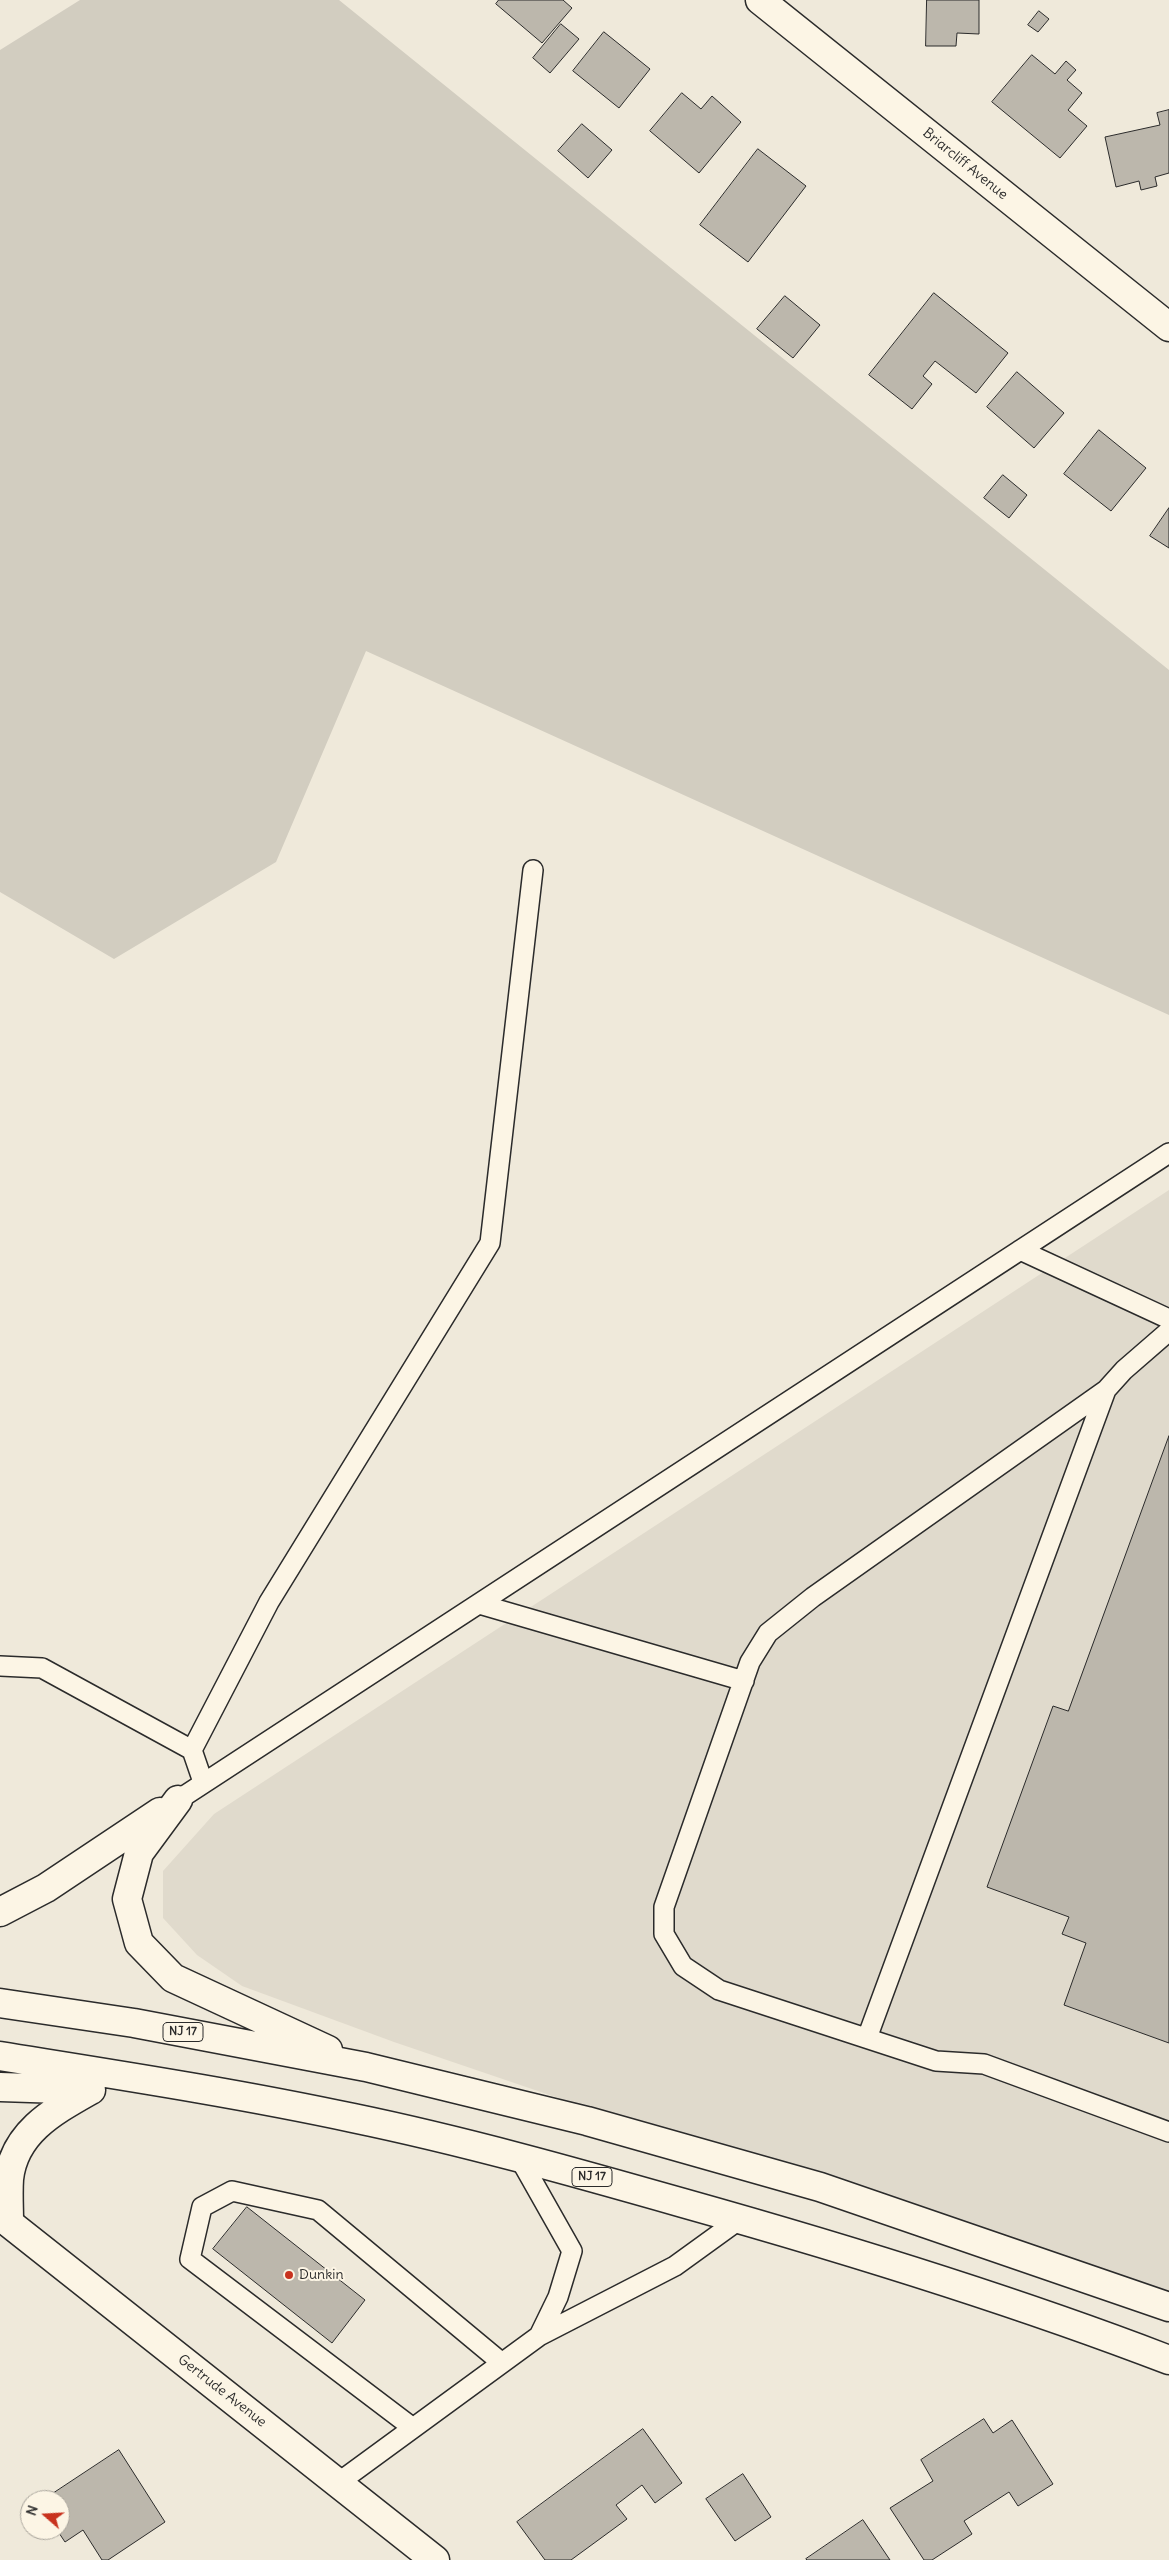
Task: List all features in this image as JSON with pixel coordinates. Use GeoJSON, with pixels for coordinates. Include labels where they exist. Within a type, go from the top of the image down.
{"type":"FeatureCollection","features":[{"type":"Feature","properties":{"kind":"main road","name":"Briarcliff Avenue"},"geometry":{"type":"LineString","coordinates":[[775,5],[1169,327]]}},
{"type":"Feature","properties":{"kind":"main road"},"geometry":{"type":"LineString","coordinates":[[0,1912],[46,1888],[178,1800]]}},
{"type":"Feature","properties":{"kind":"main road"},"geometry":{"type":"LineString","coordinates":[[178,1800],[138,1853],[127,1899],[139,1943],[173,1978],[366,2067]]}},
{"type":"Feature","properties":{"kind":"main road","name":"NJ 17"},"geometry":{"type":"LineString","coordinates":[[0,2003],[134,2023],[366,2067],[587,2122],[820,2187],[1169,2307]]}},
{"type":"Feature","properties":{"kind":"main road","name":"NJ 17"},"geometry":{"type":"LineString","coordinates":[[0,2056],[355,2118],[520,2159],[740,2219],[975,2292],[1169,2360]]}},
{"type":"Feature","properties":{"kind":"main road"},"geometry":{"type":"LineString","coordinates":[[3,2222],[9,2179],[15,2154],[29,2131],[56,2110],[89,2091],[132,2078]]}},
{"type":"Feature","properties":{"kind":"main road"},"geometry":{"type":"LineString","coordinates":[[0,2087],[89,2091]]}},
{"type":"Feature","properties":{"kind":"main road","name":"Gertrude Avenue"},"geometry":{"type":"LineString","coordinates":[[3,2222],[435,2560]]}},
{"type":"Feature","properties":{"kind":"lane"},"geometry":{"type":"LineString","coordinates":[[192,1750],[269,1602],[490,1243],[533,870]]}},
{"type":"Feature","properties":{"kind":"lane"},"geometry":{"type":"LineString","coordinates":[[178,1800],[1169,1153]]}},
{"type":"Feature","properties":{"kind":"lane"},"geometry":{"type":"LineString","coordinates":[[1020,1250],[1169,1320]]}},
{"type":"Feature","properties":{"kind":"lane"},"geometry":{"type":"LineString","coordinates":[[1169,1331],[1129,1364],[1106,1390],[785,1618],[768,1634],[750,1662],[664,1907],[664,1934],[683,1966],[719,1990],[936,2060],[984,2064],[1169,2132]]}},
{"type":"Feature","properties":{"kind":"lane"},"geometry":{"type":"LineString","coordinates":[[867,2038],[1106,1390]]}},
{"type":"Feature","properties":{"kind":"lane"},"geometry":{"type":"LineString","coordinates":[[479,1604],[744,1682]]}},
{"type":"Feature","properties":{"kind":"lane"},"geometry":{"type":"LineString","coordinates":[[0,1666],[42,1668],[192,1750],[203,1782]]}},
{"type":"Feature","properties":{"kind":"lane"},"geometry":{"type":"LineString","coordinates":[[520,2159],[572,2251],[558,2297],[539,2336]]}},
{"type":"Feature","properties":{"kind":"lane"},"geometry":{"type":"LineString","coordinates":[[413,2428],[190,2259],[202,2207],[232,2191],[318,2210],[502,2363]]}},
{"type":"Feature","properties":{"kind":"lane"},"geometry":{"type":"LineString","coordinates":[[338,2483],[539,2336],[675,2266],[740,2219]]}},
{"type":"Feature","properties":{"kind":"shaded area"},"geometry":{"type":"Polygon","coordinates":[[[80,0],[339,0],[1169,670],[1169,1015],[366,651],[276,862],[114,959],[0,892],[0,50],[80,0]]]}},
{"type":"Feature","properties":{"kind":"shaded area"},"geometry":{"type":"Polygon","coordinates":[[[1169,1190],[1169,2306],[394,2042],[242,1986],[197,1955],[163,1918],[163,1871],[214,1814],[1169,1190]]]}},
{"type":"Feature","properties":{"kind":"building"},"geometry":{"type":"Polygon","coordinates":[[[499,0],[563,0],[572,8],[542,43],[496,4],[499,0]]]}},
{"type":"Feature","properties":{"kind":"building"},"geometry":{"type":"Polygon","coordinates":[[[927,0],[979,0],[979,34],[957,33],[956,46],[926,46],[927,0]]]}},
{"type":"Feature","properties":{"kind":"building"},"geometry":{"type":"Polygon","coordinates":[[[1039,11],[1049,19],[1038,32],[1028,25],[1039,11]]]}},
{"type":"Feature","properties":{"kind":"building"},"geometry":{"type":"Polygon","coordinates":[[[561,24],[579,39],[550,73],[533,58],[561,24]]]}},
{"type":"Feature","properties":{"kind":"building"},"geometry":{"type":"Polygon","coordinates":[[[604,32],[650,69],[619,108],[573,71],[604,32]]]}},
{"type":"Feature","properties":{"kind":"building"},"geometry":{"type":"Polygon","coordinates":[[[1032,55],[1055,74],[1066,61],[1076,70],[1067,80],[1082,93],[1068,110],[1087,126],[1060,158],[992,102],[1032,55]]]}},
{"type":"Feature","properties":{"kind":"building"},"geometry":{"type":"Polygon","coordinates":[[[682,93],[701,109],[712,96],[741,122],[699,173],[650,131],[682,93]]]}},
{"type":"Feature","properties":{"kind":"building"},"geometry":{"type":"Polygon","coordinates":[[[1169,110],[1169,173],[1155,177],[1157,186],[1141,190],[1139,181],[1116,187],[1105,137],[1160,125],[1157,113],[1169,110]]]}},
{"type":"Feature","properties":{"kind":"building"},"geometry":{"type":"Polygon","coordinates":[[[582,124],[612,150],[588,178],[558,151],[582,124]]]}},
{"type":"Feature","properties":{"kind":"building"},"geometry":{"type":"Polygon","coordinates":[[[758,149],[806,186],[748,262],[700,225],[758,149]]]}},
{"type":"Feature","properties":{"kind":"building"},"geometry":{"type":"Polygon","coordinates":[[[934,293],[1008,353],[976,393],[935,361],[923,376],[932,384],[912,409],[869,375],[934,293]]]}},
{"type":"Feature","properties":{"kind":"building"},"geometry":{"type":"Polygon","coordinates":[[[785,296],[820,325],[793,358],[757,329],[785,296]]]}},
{"type":"Feature","properties":{"kind":"building"},"geometry":{"type":"Polygon","coordinates":[[[1017,372],[1064,413],[1034,448],[987,407],[1017,372]]]}},
{"type":"Feature","properties":{"kind":"building"},"geometry":{"type":"Polygon","coordinates":[[[1099,430],[1146,468],[1111,511],[1064,474],[1099,430]]]}},
{"type":"Feature","properties":{"kind":"building"},"geometry":{"type":"Polygon","coordinates":[[[1003,475],[1027,495],[1009,518],[984,498],[1003,475]]]}},
{"type":"Feature","properties":{"kind":"building"},"geometry":{"type":"Polygon","coordinates":[[[1169,508],[1169,548],[1150,536],[1169,508]]]}},
{"type":"Feature","properties":{"kind":"building"},"geometry":{"type":"Polygon","coordinates":[[[1169,1436],[1169,2043],[1064,2005],[1086,1943],[1062,1934],[1069,1917],[987,1887],[1053,1706],[1068,1711],[1169,1436]]]}},
{"type":"Feature","properties":{"kind":"building","name":"Dunkin"},"geometry":{"type":"Polygon","coordinates":[[[247,2207],[365,2300],[332,2343],[213,2249],[247,2207]]]}},
{"type":"Feature","properties":{"kind":"building"},"geometry":{"type":"Polygon","coordinates":[[[984,2419],[993,2433],[1012,2420],[1053,2484],[1018,2506],[1009,2492],[964,2521],[972,2534],[932,2560],[924,2560],[890,2508],[933,2481],[921,2460],[984,2419]]]}},
{"type":"Feature","properties":{"kind":"building"},"geometry":{"type":"Polygon","coordinates":[[[643,2429],[682,2483],[655,2503],[642,2485],[616,2505],[627,2519],[571,2560],[545,2560],[517,2522],[643,2429]]]}},
{"type":"Feature","properties":{"kind":"building"},"geometry":{"type":"Polygon","coordinates":[[[119,2450],[165,2522],[108,2560],[102,2560],[83,2530],[70,2539],[70,2490],[58,2490],[119,2450]]]}},
{"type":"Feature","properties":{"kind":"building"},"geometry":{"type":"Polygon","coordinates":[[[743,2474],[771,2517],[735,2541],[706,2499],[743,2474]]]}},
{"type":"Feature","properties":{"kind":"building"},"geometry":{"type":"Polygon","coordinates":[[[863,2520],[890,2560],[806,2559],[863,2520]]]}},
{"type":"Feature","properties":{"kind":"place","name":"Dunkin"},"geometry":{"type":"Point","coordinates":[289,2275]}}]}
